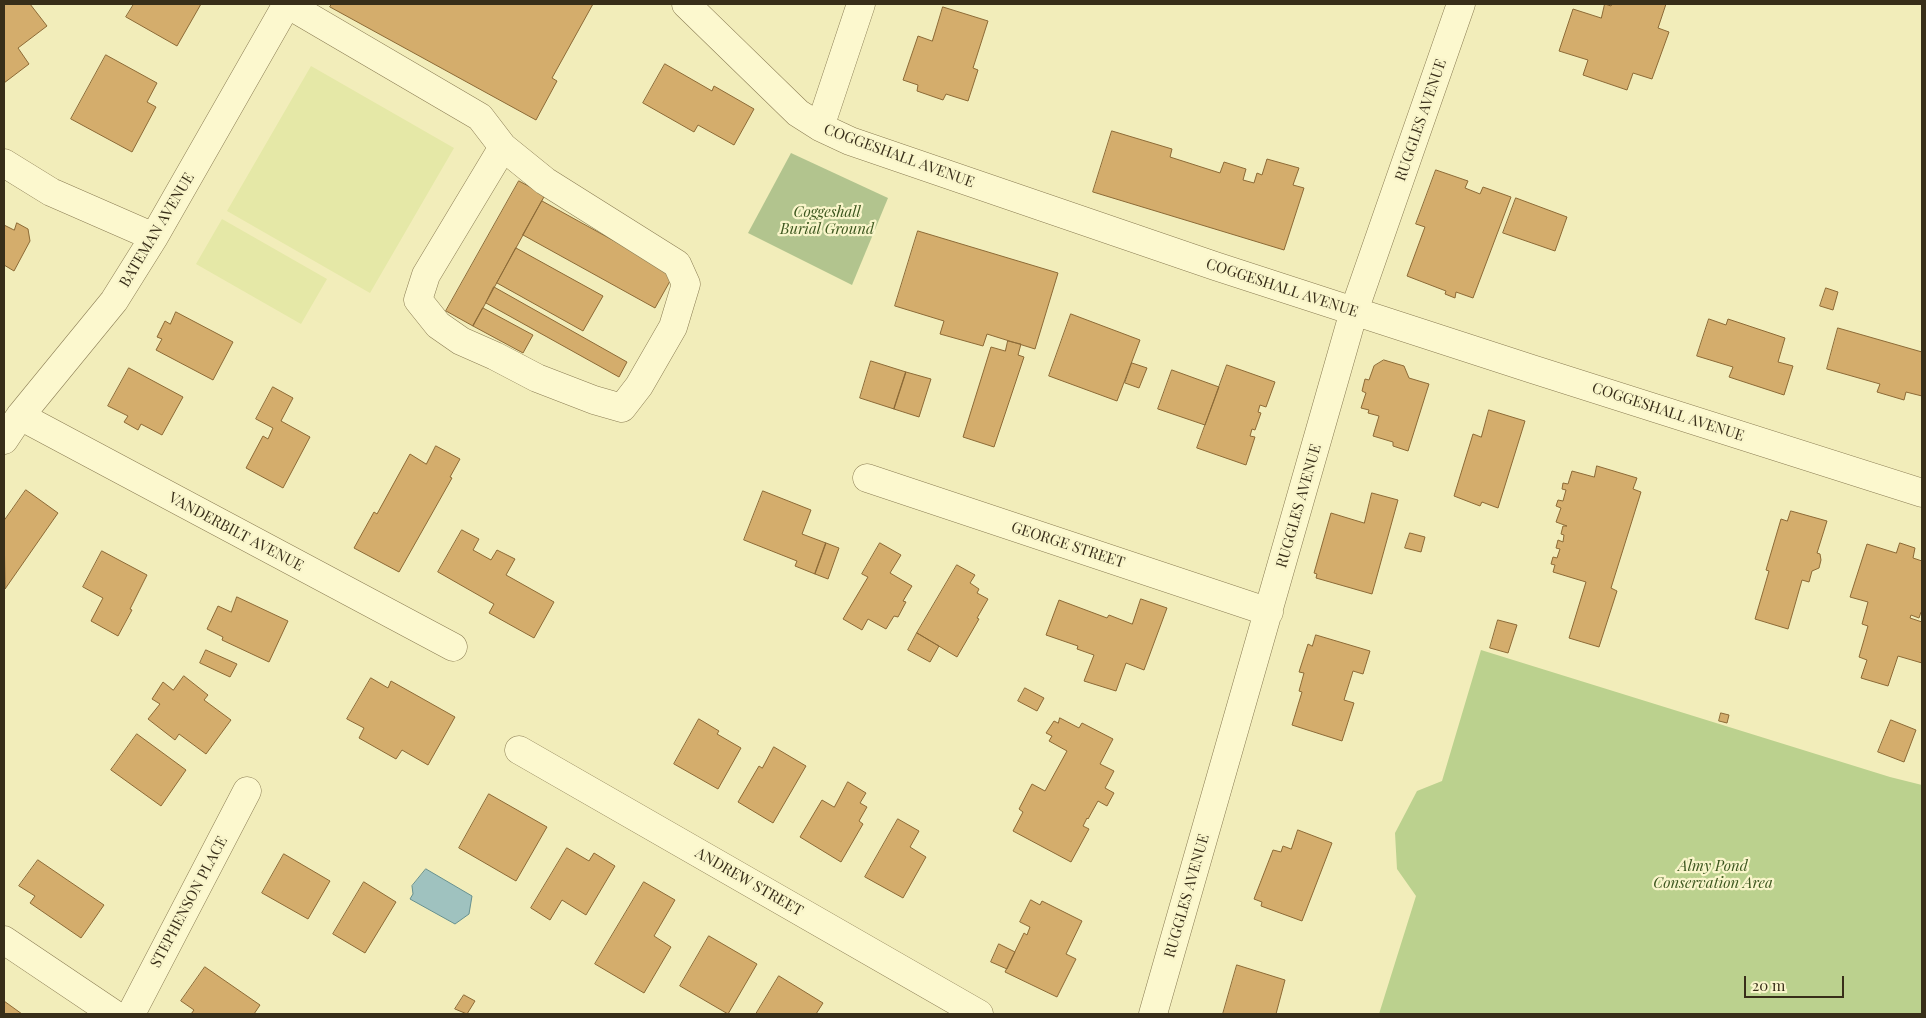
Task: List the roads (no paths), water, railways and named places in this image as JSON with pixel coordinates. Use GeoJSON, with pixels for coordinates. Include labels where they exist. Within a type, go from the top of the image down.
{"type":"FeatureCollection","features":[{"type":"Feature","properties":{"kind":"street"},"geometry":{"type":"LineString","coordinates":[[287,4],[480,117],[503,147],[545,181],[677,264],[686,284],[672,327],[639,386],[622,408],[594,400],[537,378],[495,356],[460,341],[438,325],[418,300],[426,275],[503,147]]}},
{"type":"Feature","properties":{"kind":"street","name":"BATEMAN AVENUE"},"geometry":{"type":"LineString","coordinates":[[4,440],[20,416],[114,301],[154,237],[287,4]]}},
{"type":"Feature","properties":{"kind":"street","name":"COGGESHALL AVENUE"},"geometry":{"type":"LineString","coordinates":[[686,4],[798,113],[820,127],[880,152],[1215,266],[1922,492]]}},
{"type":"Feature","properties":{"kind":"street"},"geometry":{"type":"LineString","coordinates":[[820,127],[861,4]]}},
{"type":"Feature","properties":{"kind":"street","name":"RUGGLES AVENUE"},"geometry":{"type":"LineString","coordinates":[[1153,1014],[1354,311],[1461,4]]}},
{"type":"Feature","properties":{"kind":"street"},"geometry":{"type":"LineString","coordinates":[[4,163],[51,192],[154,237]]}},
{"type":"Feature","properties":{"kind":"street","name":"VANDERBILT AVENUE"},"geometry":{"type":"LineString","coordinates":[[20,416],[453,647]]}},
{"type":"Feature","properties":{"kind":"street","name":"GEORGE STREET"},"geometry":{"type":"LineString","coordinates":[[867,478],[1269,612]]}},
{"type":"Feature","properties":{"kind":"street","name":"ANDREW STREET"},"geometry":{"type":"LineString","coordinates":[[519,750],[979,1014]]}},
{"type":"Feature","properties":{"kind":"street","name":"STEPHENSON PLACE"},"geometry":{"type":"LineString","coordinates":[[131,1014],[247,791]]}},
{"type":"Feature","properties":{"kind":"street"},"geometry":{"type":"LineString","coordinates":[[4,940],[114,1014]]}},
{"type":"Feature","properties":{"kind":"water"},"geometry":{"type":"Polygon","coordinates":[[[426,869],[472,896],[469,914],[455,924],[410,899],[413,894],[412,886],[426,869]]]}},
{"type":"Feature","properties":{"kind":"park label","name":"Coggeshall Burial Ground"},"geometry":{"type":"Point","coordinates":[827,220]}},
{"type":"Feature","properties":{"kind":"park label","name":"Almy Pond Conservation Area"},"geometry":{"type":"Point","coordinates":[1713,874]}}]}
